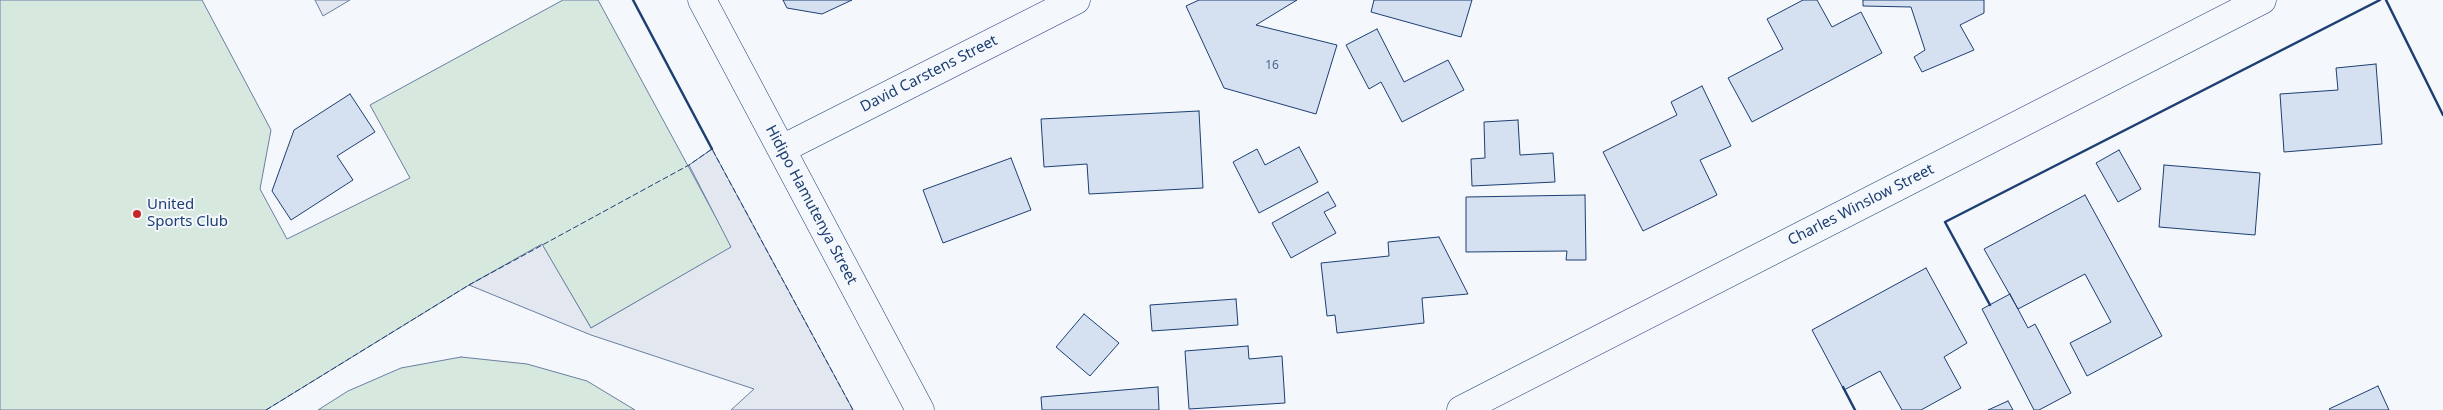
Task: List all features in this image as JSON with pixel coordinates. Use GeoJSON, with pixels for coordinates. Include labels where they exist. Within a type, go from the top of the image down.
{"type":"FeatureCollection","features":[{"type":"Feature","properties":{"kind":"street","name":"Hidipo Hamutenya Street"},"geometry":{"type":"LineString","coordinates":[[702,0],[920,410]]}},
{"type":"Feature","properties":{"kind":"street","name":"David Carstens Street"},"geometry":{"type":"LineString","coordinates":[[782,149],[1076,0]]}},
{"type":"Feature","properties":{"kind":"street","name":"Charles Winslow Street"},"geometry":{"type":"LineString","coordinates":[[1461,410],[2262,0]]}},
{"type":"Feature","properties":{"kind":"shaded area"},"geometry":{"type":"Polygon","coordinates":[[[0,0],[202,0],[271,130],[260,189],[287,239],[410,178],[370,105],[563,0],[598,0],[732,247],[591,328],[542,245],[469,285],[266,410],[0,410],[0,0]]]}},
{"type":"Feature","properties":{"kind":"shaded area"},"geometry":{"type":"Polygon","coordinates":[[[315,0],[350,0],[323,16],[315,0]]]}},
{"type":"Feature","properties":{"kind":"shaded area"},"geometry":{"type":"Polygon","coordinates":[[[712,149],[853,410],[731,410],[754,389],[591,335],[469,285],[542,244],[591,328],[731,247],[689,165],[712,149]]]}},
{"type":"Feature","properties":{"kind":"shaded area"},"geometry":{"type":"Polygon","coordinates":[[[461,357],[527,364],[587,381],[635,410],[318,410],[348,391],[401,368],[461,357]]]}},
{"type":"Feature","properties":{"kind":"building"},"geometry":{"type":"Polygon","coordinates":[[[783,0],[852,0],[822,14],[787,8],[783,0]]]}},
{"type":"Feature","properties":{"kind":"building"},"geometry":{"type":"Polygon","coordinates":[[[1199,0],[1297,0],[1256,25],[1337,45],[1316,114],[1224,88],[1186,6],[1199,0]]]}},
{"type":"Feature","properties":{"kind":"building"},"geometry":{"type":"Polygon","coordinates":[[[1374,0],[1472,0],[1461,37],[1371,12],[1374,0]]]}},
{"type":"Feature","properties":{"kind":"building"},"geometry":{"type":"Polygon","coordinates":[[[1803,0],[1817,0],[1832,27],[1861,12],[1882,53],[1752,122],[1728,78],[1783,49],[1767,19],[1803,0]]]}},
{"type":"Feature","properties":{"kind":"building"},"geometry":{"type":"Polygon","coordinates":[[[1863,0],[1984,0],[1984,13],[1960,25],[1974,50],[1922,72],[1914,57],[1925,50],[1911,7],[1863,6],[1863,0]]]}},
{"type":"Feature","properties":{"kind":"building"},"geometry":{"type":"Polygon","coordinates":[[[1377,29],[1404,82],[1448,60],[1464,90],[1402,122],[1381,82],[1369,89],[1346,45],[1377,29]]]}},
{"type":"Feature","properties":{"kind":"building"},"geometry":{"type":"Polygon","coordinates":[[[2376,64],[2382,144],[2284,152],[2280,94],[2338,90],[2336,68],[2376,64]]]}},
{"type":"Feature","properties":{"kind":"building"},"geometry":{"type":"Polygon","coordinates":[[[1702,86],[1731,146],[1700,160],[1717,195],[1643,231],[1603,152],[1677,115],[1671,102],[1702,86]]]}},
{"type":"Feature","properties":{"kind":"building"},"geometry":{"type":"Polygon","coordinates":[[[350,94],[375,132],[337,156],[353,180],[291,220],[272,191],[294,130],[350,94]]]}},
{"type":"Feature","properties":{"kind":"building"},"geometry":{"type":"Polygon","coordinates":[[[1199,111],[1203,188],[1089,194],[1087,164],[1044,167],[1041,119],[1199,111]]]}},
{"type":"Feature","properties":{"kind":"building"},"geometry":{"type":"Polygon","coordinates":[[[1518,120],[1520,155],[1553,153],[1555,182],[1472,186],[1471,159],[1485,158],[1484,122],[1518,120]]]}},
{"type":"Feature","properties":{"kind":"building"},"geometry":{"type":"Polygon","coordinates":[[[1299,147],[1318,182],[1259,213],[1233,162],[1257,149],[1265,165],[1299,147]]]}},
{"type":"Feature","properties":{"kind":"building"},"geometry":{"type":"Polygon","coordinates":[[[2119,150],[2141,189],[2118,202],[2096,163],[2119,150]]]}},
{"type":"Feature","properties":{"kind":"building"},"geometry":{"type":"Polygon","coordinates":[[[1011,158],[1031,210],[943,243],[923,190],[1011,158]]]}},
{"type":"Feature","properties":{"kind":"building"},"geometry":{"type":"Polygon","coordinates":[[[2164,165],[2260,173],[2255,235],[2159,227],[2164,165]]]}},
{"type":"Feature","properties":{"kind":"building"},"geometry":{"type":"Polygon","coordinates":[[[1328,192],[1336,206],[1324,212],[1336,233],[1291,258],[1272,223],[1328,192]]]}},
{"type":"Feature","properties":{"kind":"building"},"geometry":{"type":"Polygon","coordinates":[[[1585,195],[1586,260],[1566,260],[1567,251],[1466,252],[1466,197],[1585,195]]]}},
{"type":"Feature","properties":{"kind":"building"},"geometry":{"type":"Polygon","coordinates":[[[2085,195],[2162,336],[2087,376],[2070,343],[2111,322],[2085,274],[2018,309],[1984,249],[2085,195]]]}},
{"type":"Feature","properties":{"kind":"building"},"geometry":{"type":"Polygon","coordinates":[[[1439,237],[1468,294],[1422,298],[1424,323],[1337,333],[1335,315],[1327,316],[1321,263],[1389,256],[1388,242],[1439,237]]]}},
{"type":"Feature","properties":{"kind":"building"},"geometry":{"type":"Polygon","coordinates":[[[1926,268],[1967,343],[1944,357],[1961,388],[1921,410],[1902,410],[1880,371],[1844,390],[1812,330],[1926,268]]]}},
{"type":"Feature","properties":{"kind":"building"},"geometry":{"type":"Polygon","coordinates":[[[2010,294],[2028,328],[2035,324],[2071,393],[2039,410],[2034,410],[1982,309],[2010,294]]]}},
{"type":"Feature","properties":{"kind":"building"},"geometry":{"type":"Polygon","coordinates":[[[1236,299],[1238,325],[1152,331],[1150,305],[1236,299]]]}},
{"type":"Feature","properties":{"kind":"building"},"geometry":{"type":"Polygon","coordinates":[[[1084,314],[1119,343],[1090,376],[1056,347],[1084,314]]]}},
{"type":"Feature","properties":{"kind":"building"},"geometry":{"type":"Polygon","coordinates":[[[1248,346],[1249,359],[1282,356],[1285,403],[1189,409],[1185,351],[1248,346]]]}},
{"type":"Feature","properties":{"kind":"building"},"geometry":{"type":"Polygon","coordinates":[[[2378,386],[2389,410],[2329,409],[2378,386]]]}},
{"type":"Feature","properties":{"kind":"building"},"geometry":{"type":"Polygon","coordinates":[[[1158,387],[1159,410],[1042,410],[1041,397],[1158,387]]]}},
{"type":"Feature","properties":{"kind":"building"},"geometry":{"type":"Polygon","coordinates":[[[2008,401],[2013,410],[1988,410],[2008,401]]]}},
{"type":"Feature","properties":{"kind":"fence"},"geometry":{"type":"LineString","coordinates":[[266,410],[469,285],[689,165],[712,149],[853,410]]}},
{"type":"Feature","properties":{"kind":"wall"},"geometry":{"type":"LineString","coordinates":[[633,0],[712,149]]}},
{"type":"Feature","properties":{"kind":"wall"},"geometry":{"type":"LineString","coordinates":[[1990,305],[1945,222],[2380,0]]}},
{"type":"Feature","properties":{"kind":"wall"},"geometry":{"type":"LineString","coordinates":[[2386,0],[2443,115]]}},
{"type":"Feature","properties":{"kind":"wall"},"geometry":{"type":"LineString","coordinates":[[1843,387],[1855,410]]}},
{"type":"Feature","properties":{"kind":"place","name":"United Sports Club"},"geometry":{"type":"Point","coordinates":[137,214]}}]}
